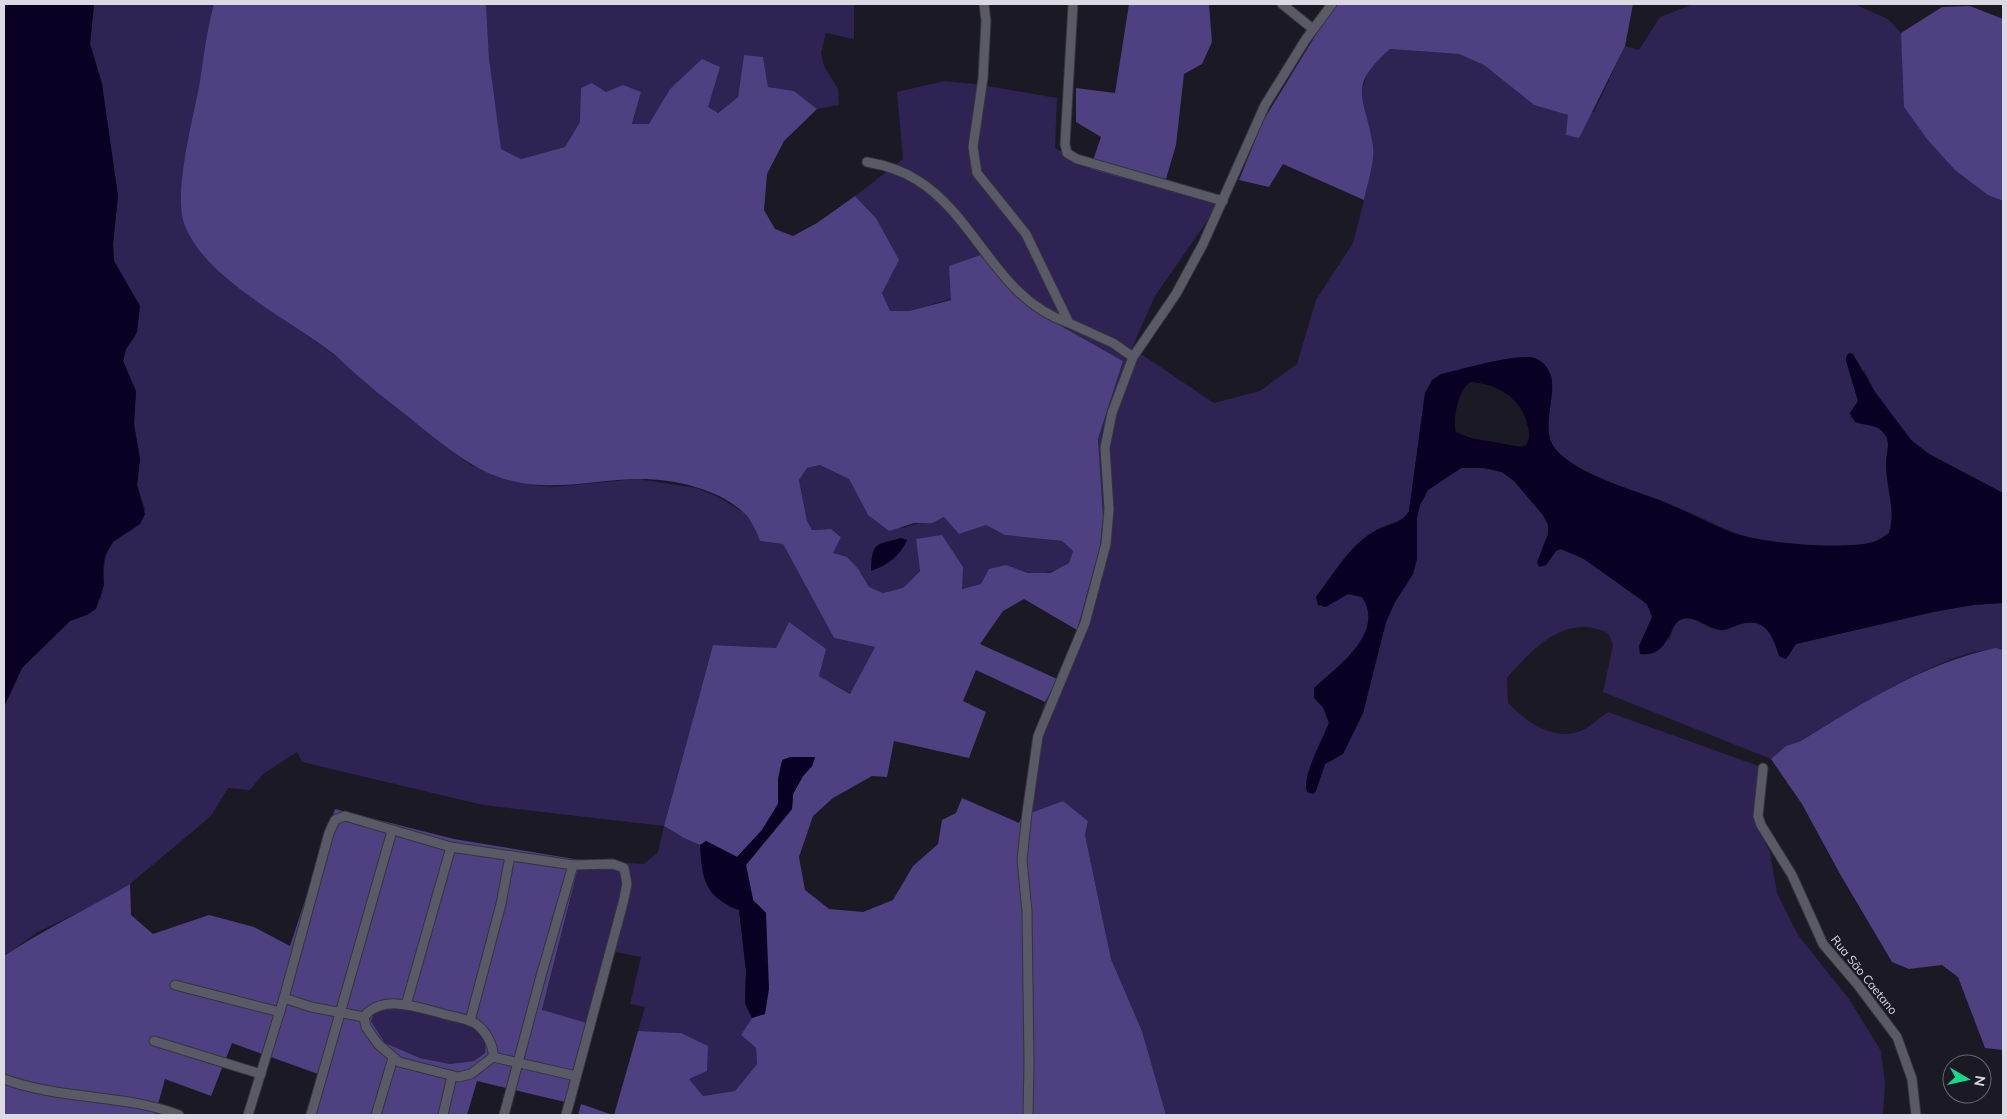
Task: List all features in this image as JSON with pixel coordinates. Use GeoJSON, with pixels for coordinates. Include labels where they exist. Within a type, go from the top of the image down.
{"type":"FeatureCollection","features":[{"type":"Feature","properties":{"kind":"street"},"geometry":{"type":"LineString","coordinates":[[984,4],[986,21],[982,78],[973,147],[976,167],[984,184],[1026,234],[1068,323]]}},
{"type":"Feature","properties":{"kind":"street"},"geometry":{"type":"LineString","coordinates":[[1073,4],[1065,144],[1067,153],[1077,159],[1223,201]]}},
{"type":"Feature","properties":{"kind":"street"},"geometry":{"type":"LineString","coordinates":[[1282,4],[1313,29]]}},
{"type":"Feature","properties":{"kind":"street"},"geometry":{"type":"LineString","coordinates":[[1028,1115],[1027,911],[1022,860],[1036,745],[1043,721],[1081,635],[1101,561],[1109,521],[1105,459],[1107,435],[1112,412],[1133,357],[1185,278],[1223,201],[1265,105],[1313,29],[1332,4]]}},
{"type":"Feature","properties":{"kind":"street"},"geometry":{"type":"LineString","coordinates":[[867,162],[922,183],[950,209],[1017,292],[1036,307],[1113,343],[1133,357]]}},
{"type":"Feature","properties":{"kind":"street","name":"Rua São Caetano"},"geometry":{"type":"LineString","coordinates":[[1764,768],[1758,816],[1763,829],[1792,875],[1811,921],[1823,944],[1857,984],[1897,1037],[1912,1079],[1916,1115]]}},
{"type":"Feature","properties":{"kind":"street"},"geometry":{"type":"LineString","coordinates":[[248,1115],[280,1012],[329,833],[335,820],[345,816],[451,847],[574,865],[618,865],[624,868],[627,884],[566,1115]]}},
{"type":"Feature","properties":{"kind":"street"},"geometry":{"type":"LineString","coordinates":[[311,1115],[392,831]]}},
{"type":"Feature","properties":{"kind":"street"},"geometry":{"type":"LineString","coordinates":[[406,1005],[451,847]]}},
{"type":"Feature","properties":{"kind":"street"},"geometry":{"type":"LineString","coordinates":[[470,1021],[501,904],[510,856]]}},
{"type":"Feature","properties":{"kind":"street"},"geometry":{"type":"LineString","coordinates":[[504,1115],[574,865]]}},
{"type":"Feature","properties":{"kind":"street"},"geometry":{"type":"LineString","coordinates":[[175,985],[280,1012]]}},
{"type":"Feature","properties":{"kind":"street"},"geometry":{"type":"LineString","coordinates":[[284,998],[311,1007],[364,1017]]}},
{"type":"Feature","properties":{"kind":"street"},"geometry":{"type":"LineString","coordinates":[[364,1017],[370,1012],[387,1005],[406,1005],[470,1021],[484,1031],[489,1040],[493,1058]]}},
{"type":"Feature","properties":{"kind":"street"},"geometry":{"type":"LineString","coordinates":[[364,1017],[369,1032],[392,1058],[452,1076],[471,1074],[493,1058],[576,1076]]}},
{"type":"Feature","properties":{"kind":"street"},"geometry":{"type":"LineString","coordinates":[[154,1040],[261,1074]]}},
{"type":"Feature","properties":{"kind":"street"},"geometry":{"type":"LineString","coordinates":[[376,1115],[392,1058]]}},
{"type":"Feature","properties":{"kind":"street"},"geometry":{"type":"LineString","coordinates":[[443,1115],[452,1076]]}},
{"type":"Feature","properties":{"kind":"street"},"geometry":{"type":"LineString","coordinates":[[4,1079],[37,1089],[156,1108],[178,1115]]}},
{"type":"Feature","properties":{"kind":"shaded area"},"geometry":{"type":"Polygon","coordinates":[[[4,4],[94,4],[90,44],[102,84],[118,196],[113,244],[114,261],[140,306],[137,332],[126,349],[123,361],[136,391],[134,424],[140,459],[137,485],[145,514],[140,524],[113,542],[105,556],[103,568],[104,585],[96,609],[87,615],[70,621],[22,668],[4,707],[4,4]]]}},
{"type":"Feature","properties":{"kind":"shaded area"},"geometry":{"type":"Polygon","coordinates":[[[94,4],[214,4],[182,185],[251,297],[335,355],[388,401],[469,464],[508,480],[533,485],[552,487],[638,479],[696,488],[716,496],[743,512],[753,524],[760,541],[783,544],[834,638],[875,647],[851,694],[819,676],[789,622],[776,648],[713,645],[664,826],[483,805],[302,762],[297,752],[263,774],[250,790],[228,788],[211,816],[130,884],[98,903],[38,932],[4,956],[4,707],[22,668],[70,621],[101,598],[106,555],[109,548],[117,538],[135,527],[145,509],[137,485],[140,459],[134,424],[136,392],[123,361],[126,349],[135,337],[140,306],[114,261],[113,244],[118,196],[102,84],[90,44],[94,4]]]}},
{"type":"Feature","properties":{"kind":"shaded area"},"geometry":{"type":"Polygon","coordinates":[[[214,4],[486,4],[489,58],[501,149],[521,159],[565,147],[580,122],[581,88],[592,83],[606,92],[623,85],[641,92],[632,124],[649,124],[670,89],[702,59],[720,67],[708,107],[718,113],[738,97],[744,55],[763,57],[768,87],[794,91],[817,109],[784,141],[767,174],[764,210],[775,229],[793,236],[817,223],[855,196],[876,218],[899,260],[882,293],[890,311],[909,311],[951,300],[949,266],[981,255],[1031,309],[1123,361],[1098,439],[1103,516],[1100,547],[1077,630],[1024,599],[1003,611],[980,644],[1057,679],[1045,702],[976,670],[963,701],[986,712],[969,758],[894,741],[887,777],[872,776],[833,798],[813,816],[799,857],[805,890],[829,909],[863,912],[893,900],[913,866],[938,844],[942,820],[956,813],[962,798],[1019,823],[1022,816],[1063,801],[1088,821],[1085,835],[1111,959],[1142,1031],[1166,1115],[614,1115],[638,1031],[681,1033],[708,1046],[707,1071],[689,1079],[703,1096],[735,1091],[757,1064],[756,1048],[741,1035],[752,1018],[765,1013],[766,913],[753,900],[746,865],[792,809],[793,794],[803,776],[812,766],[815,758],[790,757],[778,779],[778,804],[762,830],[737,857],[706,841],[700,845],[664,826],[713,645],[776,648],[789,622],[826,649],[819,676],[850,694],[875,647],[834,638],[783,544],[760,541],[754,526],[747,516],[734,504],[708,491],[664,480],[636,479],[541,485],[508,480],[484,471],[442,444],[372,388],[334,354],[251,297],[211,264],[196,245],[185,226],[181,195],[185,155],[214,4]],[[820,465],[807,468],[799,480],[807,521],[812,530],[831,529],[841,537],[833,553],[847,557],[859,570],[869,587],[883,593],[903,588],[920,571],[916,539],[942,535],[963,567],[962,589],[981,584],[989,569],[1006,565],[1028,573],[1050,573],[1069,563],[1073,551],[1062,541],[1005,535],[986,525],[959,534],[944,517],[932,523],[914,523],[889,531],[868,515],[849,479],[820,465]]]}},
{"type":"Feature","properties":{"kind":"shaded area"},"geometry":{"type":"Polygon","coordinates":[[[486,4],[854,4],[854,39],[826,33],[821,53],[824,66],[838,89],[839,105],[817,109],[794,91],[768,87],[763,58],[744,55],[738,97],[717,113],[670,89],[650,124],[632,125],[641,92],[606,92],[592,83],[580,122],[565,147],[521,159],[500,149],[489,58],[486,4]]]}},
{"type":"Feature","properties":{"kind":"shaded area"},"geometry":{"type":"Polygon","coordinates":[[[1129,4],[1209,4],[1212,42],[1202,64],[1184,74],[1176,145],[1163,189],[1090,169],[1101,137],[1076,122],[1076,88],[1115,93],[1129,4]]]}},
{"type":"Feature","properties":{"kind":"shaded area"},"geometry":{"type":"Polygon","coordinates":[[[1337,4],[1633,4],[1625,46],[1579,138],[1566,135],[1568,115],[1534,105],[1484,65],[1459,54],[1390,49],[1376,62],[1367,74],[1363,84],[1363,104],[1373,146],[1372,166],[1364,200],[1283,164],[1269,187],[1239,180],[1263,121],[1320,28],[1337,4]]]}},
{"type":"Feature","properties":{"kind":"shaded area"},"geometry":{"type":"Polygon","coordinates":[[[1693,4],[1854,4],[1888,19],[1901,33],[1903,66],[1988,195],[2003,201],[2003,493],[1929,454],[1911,440],[1875,392],[1864,370],[1855,392],[1858,401],[1850,413],[1851,418],[1880,429],[1886,436],[1888,443],[1886,466],[1893,519],[1889,533],[1876,541],[1850,546],[1798,545],[1755,539],[1610,482],[1573,464],[1560,453],[1551,442],[1549,435],[1548,419],[1552,378],[1512,358],[1487,365],[1425,393],[1409,511],[1403,518],[1380,528],[1360,543],[1345,559],[1316,597],[1323,607],[1348,594],[1362,597],[1368,610],[1368,623],[1356,648],[1314,688],[1314,698],[1323,707],[1329,723],[1308,776],[1319,782],[1325,764],[1343,754],[1363,713],[1386,622],[1395,602],[1413,574],[1417,559],[1417,518],[1420,505],[1428,490],[1461,468],[1484,468],[1502,472],[1514,481],[1543,515],[1548,525],[1548,534],[1543,547],[1546,565],[1556,551],[1562,549],[1584,559],[1641,599],[1651,610],[1652,617],[1649,625],[1669,640],[1675,624],[1687,618],[1718,629],[1751,622],[1767,628],[1789,656],[1791,648],[1796,644],[1933,612],[1973,605],[2003,603],[2003,650],[1983,650],[1930,668],[1871,699],[1801,741],[1786,746],[1771,759],[1603,692],[1613,645],[1608,633],[1593,628],[1578,627],[1552,637],[1539,645],[1507,678],[1508,703],[1531,722],[1548,731],[1568,734],[1582,731],[1608,712],[1767,769],[1755,822],[1770,852],[1777,893],[1798,935],[1849,999],[1881,1051],[1885,1084],[1883,1115],[1166,1115],[1142,1031],[1111,959],[1085,835],[1088,821],[1063,801],[1022,816],[1033,740],[1045,702],[1077,630],[1100,547],[1103,516],[1098,439],[1123,361],[1031,309],[981,255],[951,299],[909,311],[889,311],[882,293],[876,218],[855,196],[903,159],[897,92],[944,81],[975,84],[1057,98],[1055,148],[1090,169],[1219,204],[1155,296],[1132,348],[1214,403],[1260,391],[1297,364],[1316,300],[1353,243],[1364,200],[1373,148],[1360,95],[1370,66],[1390,49],[1459,54],[1485,65],[1534,105],[1568,115],[1594,112],[1625,46],[1639,50],[1660,17],[1693,4]]]}},
{"type":"Feature","properties":{"kind":"shaded area"},"geometry":{"type":"Polygon","coordinates":[[[1970,6],[2003,19],[2003,201],[1988,195],[1955,170],[1927,139],[1904,107],[1901,33],[1942,7],[1970,6]]]}},
{"type":"Feature","properties":{"kind":"shaded area"},"geometry":{"type":"Polygon","coordinates":[[[1849,353],[1853,354],[1875,392],[1911,440],[1929,454],[2003,493],[2003,603],[1973,605],[1933,612],[1796,644],[1786,659],[1779,656],[1771,635],[1761,625],[1747,623],[1720,630],[1690,618],[1685,618],[1676,623],[1662,647],[1657,651],[1650,654],[1640,654],[1639,646],[1652,617],[1647,604],[1584,559],[1561,549],[1556,551],[1546,565],[1539,567],[1537,562],[1548,534],[1548,525],[1543,515],[1514,481],[1502,472],[1484,468],[1461,468],[1428,490],[1420,505],[1417,518],[1417,559],[1413,574],[1395,602],[1386,622],[1363,713],[1343,754],[1325,764],[1316,791],[1313,794],[1307,792],[1307,777],[1329,723],[1323,707],[1314,698],[1314,688],[1356,648],[1368,623],[1368,610],[1362,597],[1348,594],[1326,607],[1318,605],[1316,597],[1356,545],[1373,532],[1402,519],[1409,511],[1425,393],[1432,380],[1441,374],[1506,359],[1530,357],[1537,359],[1547,367],[1551,378],[1549,429],[1551,441],[1558,452],[1578,467],[1605,480],[1667,503],[1714,525],[1746,537],[1783,543],[1826,546],[1863,544],[1876,541],[1889,533],[1892,516],[1886,467],[1888,448],[1886,436],[1880,429],[1855,422],[1850,413],[1858,401],[1846,357],[1849,353]],[[1471,382],[1463,390],[1456,412],[1456,432],[1471,438],[1521,447],[1526,445],[1529,439],[1529,431],[1524,414],[1519,406],[1513,399],[1498,389],[1481,383],[1471,382]]]}},
{"type":"Feature","properties":{"kind":"shaded area"},"geometry":{"type":"Polygon","coordinates":[[[820,465],[849,479],[868,515],[904,528],[944,517],[959,534],[986,525],[1005,535],[1062,541],[1073,551],[1069,563],[1052,571],[1038,574],[1006,565],[981,584],[961,589],[916,539],[920,570],[903,588],[883,593],[869,587],[859,570],[832,553],[841,536],[831,529],[812,530],[807,521],[799,480],[806,468],[820,465]]]}},
{"type":"Feature","properties":{"kind":"shaded area"},"geometry":{"type":"Polygon","coordinates":[[[901,538],[907,540],[897,555],[888,563],[871,571],[872,555],[877,546],[901,538]]]}},
{"type":"Feature","properties":{"kind":"shaded area"},"geometry":{"type":"Polygon","coordinates":[[[1996,648],[2003,650],[2003,1050],[1985,1048],[1958,977],[1942,965],[1909,969],[1892,962],[1840,874],[1802,804],[1771,759],[1786,746],[1801,741],[1871,699],[1919,674],[1969,655],[1996,648]]]}},
{"type":"Feature","properties":{"kind":"shaded area"},"geometry":{"type":"Polygon","coordinates":[[[790,757],[815,757],[812,766],[803,776],[793,794],[792,809],[746,865],[753,900],[766,913],[769,989],[765,1014],[752,1018],[745,1003],[746,971],[739,910],[718,899],[707,885],[702,867],[700,845],[706,841],[737,857],[762,830],[778,804],[778,779],[782,760],[790,757]]]}},
{"type":"Feature","properties":{"kind":"shaded area"},"geometry":{"type":"Polygon","coordinates":[[[335,809],[454,839],[580,860],[542,1010],[587,1023],[565,1102],[477,1081],[467,1115],[305,1115],[318,1074],[232,1043],[211,1096],[165,1079],[155,1115],[4,1115],[4,956],[35,937],[130,884],[131,915],[153,934],[209,915],[254,927],[290,946],[335,809]],[[395,1008],[374,1013],[371,1021],[385,1043],[420,1058],[450,1064],[474,1061],[485,1053],[485,1045],[481,1034],[466,1024],[395,1008]]]}},
{"type":"Feature","properties":{"kind":"shaded area"},"geometry":{"type":"Polygon","coordinates":[[[664,826],[700,845],[702,867],[729,907],[739,910],[746,971],[745,1003],[752,1018],[741,1035],[756,1048],[757,1064],[735,1091],[703,1096],[688,1079],[681,1033],[638,1031],[645,1007],[630,1004],[641,957],[606,950],[587,1023],[542,1011],[580,860],[644,864],[658,852],[664,826]]]}},
{"type":"Feature","properties":{"kind":"shaded area"},"geometry":{"type":"Polygon","coordinates":[[[395,1008],[441,1016],[466,1024],[481,1034],[485,1043],[485,1053],[474,1061],[450,1064],[420,1058],[385,1043],[371,1021],[373,1013],[395,1008]]]}},
{"type":"Feature","properties":{"kind":"shaded area"},"geometry":{"type":"Polygon","coordinates":[[[581,1104],[613,1115],[578,1115],[581,1104]]]}}]}
